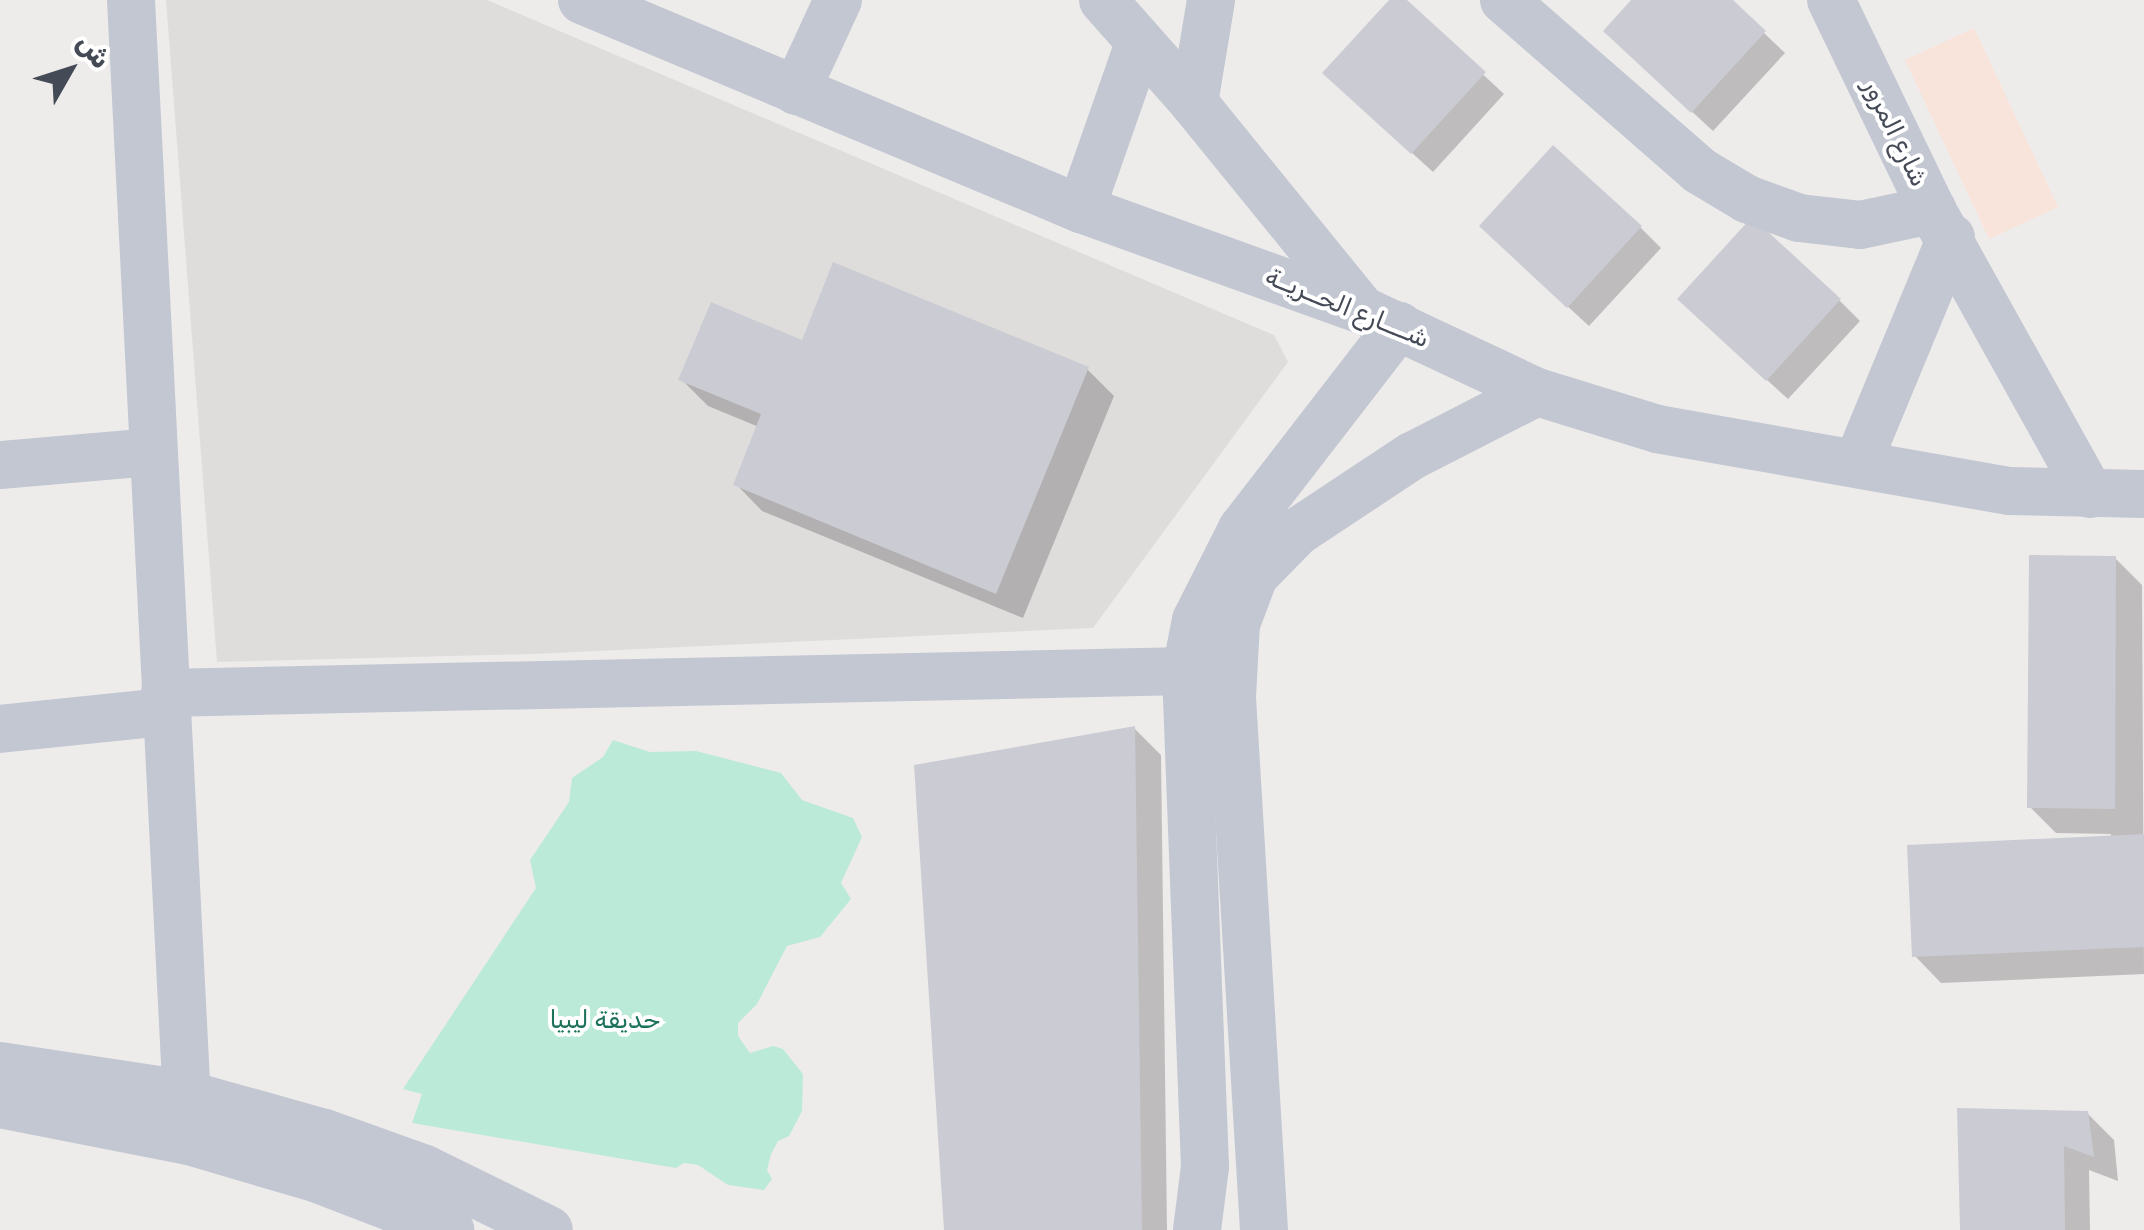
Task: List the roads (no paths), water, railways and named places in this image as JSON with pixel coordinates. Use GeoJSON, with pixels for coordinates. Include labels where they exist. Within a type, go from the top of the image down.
{"type":"FeatureCollection","features":[{"type":"Feature","properties":{"kind":"street"},"geometry":{"type":"LineString","coordinates":[[131,0],[190,1140]]}},
{"type":"Feature","properties":{"kind":"street"},"geometry":{"type":"LineString","coordinates":[[796,91],[838,0]]}},
{"type":"Feature","properties":{"kind":"street"},"geometry":{"type":"LineString","coordinates":[[1102,0],[1380,318],[1242,528],[1196,620],[1186,670],[1204,1166],[1198,1230]]}},
{"type":"Feature","properties":{"kind":"street"},"geometry":{"type":"LineString","coordinates":[[1194,103],[1211,0]]}},
{"type":"Feature","properties":{"kind":"street"},"geometry":{"type":"LineString","coordinates":[[1504,0],[1700,171],[1747,199],[1799,218],[1860,225],[1942,224],[1858,462]]}},
{"type":"Feature","properties":{"kind":"street","name":"شــــارع الحــريــة"},"geometry":{"type":"LineString","coordinates":[[612,6],[796,91],[1081,209],[1380,318],[1537,392],[1657,429],[2010,492],[2144,494]]}},
{"type":"Feature","properties":{"kind":"street","name":"شارع المرور"},"geometry":{"type":"LineString","coordinates":[[1829,9],[2090,494]]}},
{"type":"Feature","properties":{"kind":"street"},"geometry":{"type":"LineString","coordinates":[[1081,209],[1139,43]]}},
{"type":"Feature","properties":{"kind":"street"},"geometry":{"type":"LineString","coordinates":[[1264,1230],[1232,698],[1236,624],[1254,576],[1297,532],[1412,456],[1537,392]]}},
{"type":"Feature","properties":{"kind":"street"},"geometry":{"type":"LineString","coordinates":[[0,465],[154,452]]}},
{"type":"Feature","properties":{"kind":"street"},"geometry":{"type":"LineString","coordinates":[[0,730],[165,702],[1186,670]]}},
{"type":"Feature","properties":{"kind":"street"},"geometry":{"type":"LineString","coordinates":[[0,1066],[185,1094],[326,1133],[424,1168],[549,1230]]}},
{"type":"Feature","properties":{"kind":"street"},"geometry":{"type":"LineString","coordinates":[[0,1104],[190,1140],[405,1209],[450,1230]]}},
{"type":"Feature","properties":{"kind":"park label","name":"حديقة ليبيا"},"geometry":{"type":"Point","coordinates":[605,1020]}}]}
